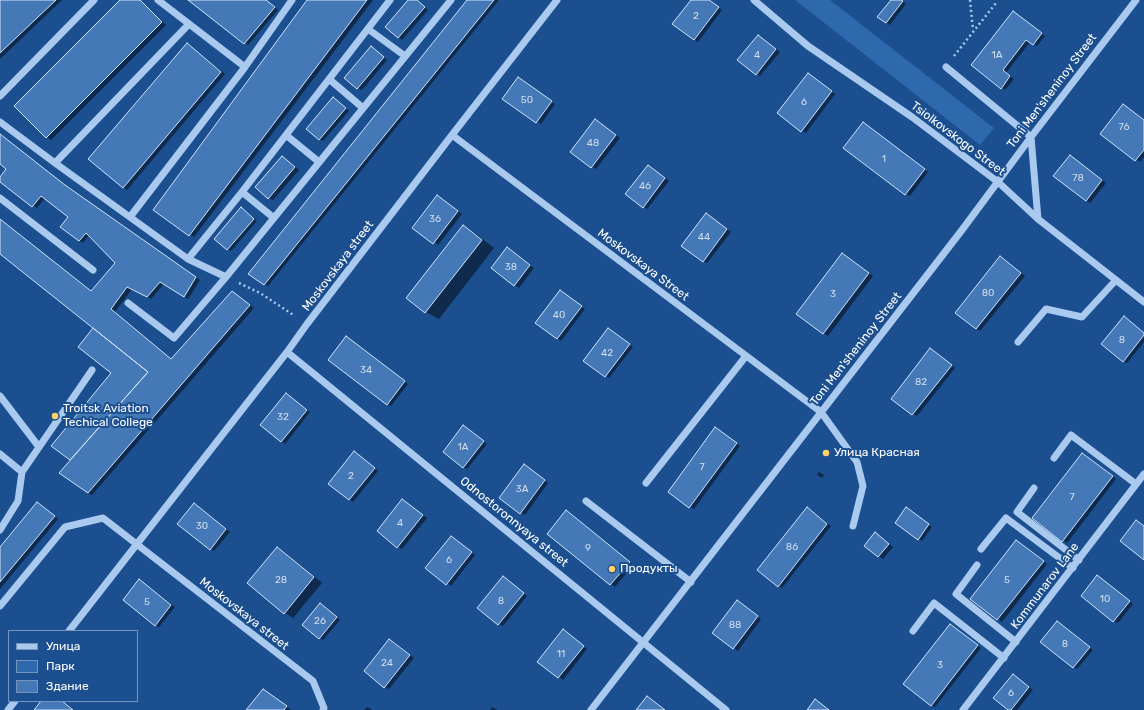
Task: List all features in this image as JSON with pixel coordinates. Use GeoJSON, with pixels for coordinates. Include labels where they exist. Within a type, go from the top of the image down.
{"type":"FeatureCollection","features":[{"type":"Feature","properties":{"kind":"street"},"geometry":{"type":"LineString","coordinates":[[0,96],[94,0]]}},
{"type":"Feature","properties":{"kind":"street"},"geometry":{"type":"LineString","coordinates":[[158,0],[245,66]]}},
{"type":"Feature","properties":{"kind":"street"},"geometry":{"type":"LineString","coordinates":[[130,217],[245,66],[292,0]]}},
{"type":"Feature","properties":{"kind":"street"},"geometry":{"type":"LineString","coordinates":[[188,259],[242,192],[390,0]]}},
{"type":"Feature","properties":{"kind":"street","name":"Moskovskaya street"},"geometry":{"type":"LineString","coordinates":[[70,630],[287,352],[557,0]]}},
{"type":"Feature","properties":{"kind":"street","name":"Tsiolkovskogo Street"},"geometry":{"type":"LineString","coordinates":[[754,0],[808,46],[912,117],[998,182],[1038,219],[1144,302]]}},
{"type":"Feature","properties":{"kind":"street","name":"Toni Men'sheninoy Street"},"geometry":{"type":"LineString","coordinates":[[591,710],[692,582],[1136,0]]}},
{"type":"Feature","properties":{"kind":"street"},"geometry":{"type":"LineString","coordinates":[[128,303],[174,338],[226,277],[406,56],[446,2]]}},
{"type":"Feature","properties":{"kind":"street"},"geometry":{"type":"LineString","coordinates":[[55,163],[189,24]]}},
{"type":"Feature","properties":{"kind":"street"},"geometry":{"type":"LineString","coordinates":[[368,29],[406,56]]}},
{"type":"Feature","properties":{"kind":"street"},"geometry":{"type":"LineString","coordinates":[[946,67],[1030,137],[1038,219]]}},
{"type":"Feature","properties":{"kind":"street"},"geometry":{"type":"LineString","coordinates":[[329,79],[363,108]]}},
{"type":"Feature","properties":{"kind":"street"},"geometry":{"type":"LineString","coordinates":[[0,122],[188,259],[226,277]]}},
{"type":"Feature","properties":{"kind":"street"},"geometry":{"type":"LineString","coordinates":[[286,135],[319,162]]}},
{"type":"Feature","properties":{"kind":"street","name":"Moskovskaya Street"},"geometry":{"type":"LineString","coordinates":[[452,135],[821,412],[857,462],[864,486],[853,526]]}},
{"type":"Feature","properties":{"kind":"street"},"geometry":{"type":"LineString","coordinates":[[242,192],[274,218]]}},
{"type":"Feature","properties":{"kind":"street"},"geometry":{"type":"LineString","coordinates":[[0,198],[94,270]]}},
{"type":"Feature","properties":{"kind":"street"},"geometry":{"type":"LineString","coordinates":[[1018,342],[1046,309],[1082,317],[1116,280]]}},
{"type":"Feature","properties":{"kind":"street","name":"Odnostoronnyaya street"},"geometry":{"type":"LineString","coordinates":[[287,352],[645,642],[726,710]]}},
{"type":"Feature","properties":{"kind":"street"},"geometry":{"type":"LineString","coordinates":[[646,483],[746,356]]}},
{"type":"Feature","properties":{"kind":"street"},"geometry":{"type":"LineString","coordinates":[[0,530],[18,501],[22,472],[92,370]]}},
{"type":"Feature","properties":{"kind":"street"},"geometry":{"type":"LineString","coordinates":[[0,396],[39,448]]}},
{"type":"Feature","properties":{"kind":"street"},"geometry":{"type":"LineString","coordinates":[[1054,458],[1071,435],[1136,484]]}},
{"type":"Feature","properties":{"kind":"street"},"geometry":{"type":"LineString","coordinates":[[0,454],[22,472]]}},
{"type":"Feature","properties":{"kind":"street","name":"Kommunarov Lane"},"geometry":{"type":"LineString","coordinates":[[963,710],[1144,474]]}},
{"type":"Feature","properties":{"kind":"street"},"geometry":{"type":"LineString","coordinates":[[1034,488],[1017,512],[1079,560]]}},
{"type":"Feature","properties":{"kind":"street"},"geometry":{"type":"LineString","coordinates":[[586,502],[692,582]]}},
{"type":"Feature","properties":{"kind":"street"},"geometry":{"type":"LineString","coordinates":[[0,606],[65,527],[102,518],[136,545]]}},
{"type":"Feature","properties":{"kind":"street"},"geometry":{"type":"LineString","coordinates":[[981,549],[1006,518],[1073,568]]}},
{"type":"Feature","properties":{"kind":"street","name":"Moskovskaya street"},"geometry":{"type":"LineString","coordinates":[[136,545],[313,681],[324,708],[323,710]]}},
{"type":"Feature","properties":{"kind":"street"},"geometry":{"type":"LineString","coordinates":[[977,564],[956,594],[1016,642]]}},
{"type":"Feature","properties":{"kind":"street"},"geometry":{"type":"LineString","coordinates":[[913,631],[934,603],[1004,658]]}},
{"type":"Feature","properties":{"kind":"street"},"geometry":{"type":"LineString","coordinates":[[8,710],[14,702]]}},
{"type":"Feature","properties":{"kind":"path"},"geometry":{"type":"LineString","coordinates":[[970,0],[973,30]]}},
{"type":"Feature","properties":{"kind":"path"},"geometry":{"type":"LineString","coordinates":[[946,67],[973,30],[996,3]]}},
{"type":"Feature","properties":{"kind":"path"},"geometry":{"type":"LineString","coordinates":[[226,277],[260,293],[307,324]]}},
{"type":"Feature","properties":{"kind":"green space"},"geometry":{"type":"Polygon","coordinates":[[[795,0],[830,0],[994,128],[980,145],[795,0]]]}},
{"type":"Feature","properties":{"kind":"building"},"geometry":{"type":"Polygon","coordinates":[[[0,0],[56,0],[0,53],[0,0]]]}},
{"type":"Feature","properties":{"kind":"building"},"geometry":{"type":"Polygon","coordinates":[[[120,0],[140,0],[162,22],[46,138],[14,106],[120,0]]]}},
{"type":"Feature","properties":{"kind":"building"},"geometry":{"type":"Polygon","coordinates":[[[188,0],[266,0],[275,7],[244,44],[188,0]]]}},
{"type":"Feature","properties":{"kind":"building"},"geometry":{"type":"Polygon","coordinates":[[[307,0],[367,0],[189,236],[153,210],[307,0]]]}},
{"type":"Feature","properties":{"kind":"building"},"geometry":{"type":"Polygon","coordinates":[[[408,0],[417,0],[425,7],[398,38],[385,27],[408,0]]]}},
{"type":"Feature","properties":{"kind":"building"},"geometry":{"type":"Polygon","coordinates":[[[467,0],[494,0],[264,285],[248,274],[467,0]]]}},
{"type":"Feature","properties":{"kind":"building"},"geometry":{"type":"Polygon","coordinates":[[[691,0],[709,0],[719,7],[694,40],[672,24],[691,0]]]}},
{"type":"Feature","properties":{"kind":"building"},"geometry":{"type":"Polygon","coordinates":[[[891,0],[903,1],[886,23],[877,17],[891,0]]]}},
{"type":"Feature","properties":{"kind":"building"},"geometry":{"type":"Polygon","coordinates":[[[1013,11],[1042,33],[1033,45],[1026,40],[1003,70],[1010,76],[1001,89],[971,65],[1013,11]]]}},
{"type":"Feature","properties":{"kind":"building"},"geometry":{"type":"Polygon","coordinates":[[[758,35],[776,49],[756,75],[737,60],[758,35]]]}},
{"type":"Feature","properties":{"kind":"building"},"geometry":{"type":"Polygon","coordinates":[[[187,43],[221,72],[123,188],[88,159],[187,43]]]}},
{"type":"Feature","properties":{"kind":"building"},"geometry":{"type":"Polygon","coordinates":[[[371,46],[384,57],[357,89],[344,78],[371,46]]]}},
{"type":"Feature","properties":{"kind":"building"},"geometry":{"type":"Polygon","coordinates":[[[808,73],[832,91],[801,132],[777,113],[808,73]]]}},
{"type":"Feature","properties":{"kind":"building"},"geometry":{"type":"Polygon","coordinates":[[[518,77],[552,101],[536,123],[502,99],[518,77]]]}},
{"type":"Feature","properties":{"kind":"building"},"geometry":{"type":"Polygon","coordinates":[[[333,97],[346,108],[319,140],[306,129],[333,97]]]}},
{"type":"Feature","properties":{"kind":"building"},"geometry":{"type":"Polygon","coordinates":[[[1123,104],[1144,120],[1144,150],[1135,161],[1100,134],[1123,104]]]}},
{"type":"Feature","properties":{"kind":"building"},"geometry":{"type":"Polygon","coordinates":[[[595,119],[616,135],[591,168],[570,152],[595,119]]]}},
{"type":"Feature","properties":{"kind":"building"},"geometry":{"type":"Polygon","coordinates":[[[863,122],[925,169],[905,195],[843,148],[863,122]]]}},
{"type":"Feature","properties":{"kind":"building"},"geometry":{"type":"Polygon","coordinates":[[[0,134],[65,185],[196,277],[184,297],[160,282],[147,297],[127,287],[111,309],[171,359],[232,291],[250,305],[88,493],[59,473],[148,372],[0,254],[0,219],[91,291],[115,263],[86,233],[79,241],[60,227],[68,217],[41,196],[32,207],[0,182],[0,177],[6,169],[0,164],[0,134]]]}},
{"type":"Feature","properties":{"kind":"building"},"geometry":{"type":"Polygon","coordinates":[[[1070,155],[1102,180],[1086,201],[1053,176],[1070,155]]]}},
{"type":"Feature","properties":{"kind":"building"},"geometry":{"type":"Polygon","coordinates":[[[282,156],[295,167],[268,199],[255,187],[282,156]]]}},
{"type":"Feature","properties":{"kind":"building"},"geometry":{"type":"Polygon","coordinates":[[[648,165],[665,178],[643,208],[625,194],[648,165]]]}},
{"type":"Feature","properties":{"kind":"building"},"geometry":{"type":"Polygon","coordinates":[[[437,195],[458,211],[433,244],[412,228],[437,195]]]}},
{"type":"Feature","properties":{"kind":"building"},"geometry":{"type":"Polygon","coordinates":[[[241,207],[254,219],[227,250],[214,239],[241,207]]]}},
{"type":"Feature","properties":{"kind":"building"},"geometry":{"type":"Polygon","coordinates":[[[706,213],[727,229],[703,262],[681,246],[706,213]]]}},
{"type":"Feature","properties":{"kind":"building"},"geometry":{"type":"Polygon","coordinates":[[[463,225],[482,240],[425,313],[406,298],[463,225]]]}},
{"type":"Feature","properties":{"kind":"building"},"geometry":{"type":"Polygon","coordinates":[[[507,247],[530,265],[514,286],[491,268],[507,247]]]}},
{"type":"Feature","properties":{"kind":"building"},"geometry":{"type":"Polygon","coordinates":[[[842,253],[869,273],[823,334],[796,314],[842,253]]]}},
{"type":"Feature","properties":{"kind":"building"},"geometry":{"type":"Polygon","coordinates":[[[1000,256],[1021,273],[976,329],[955,313],[1000,256]]]}},
{"type":"Feature","properties":{"kind":"building"},"geometry":{"type":"Polygon","coordinates":[[[560,290],[582,306],[557,339],[535,323],[560,290]]]}},
{"type":"Feature","properties":{"kind":"building"},"geometry":{"type":"Polygon","coordinates":[[[1124,316],[1144,333],[1144,335],[1123,362],[1101,344],[1124,316]]]}},
{"type":"Feature","properties":{"kind":"building"},"geometry":{"type":"Polygon","coordinates":[[[93,328],[148,372],[70,460],[51,446],[111,373],[78,347],[93,328]]]}},
{"type":"Feature","properties":{"kind":"building"},"geometry":{"type":"Polygon","coordinates":[[[608,328],[630,344],[605,377],[583,361],[608,328]]]}},
{"type":"Feature","properties":{"kind":"building"},"geometry":{"type":"Polygon","coordinates":[[[346,336],[405,381],[387,405],[328,360],[346,336]]]}},
{"type":"Feature","properties":{"kind":"building"},"geometry":{"type":"Polygon","coordinates":[[[930,348],[952,365],[912,415],[891,399],[930,348]]]}},
{"type":"Feature","properties":{"kind":"building"},"geometry":{"type":"Polygon","coordinates":[[[286,393],[307,410],[281,442],[260,425],[286,393]]]}},
{"type":"Feature","properties":{"kind":"building"},"geometry":{"type":"Polygon","coordinates":[[[463,425],[484,441],[463,468],[443,452],[463,425]]]}},
{"type":"Feature","properties":{"kind":"building"},"geometry":{"type":"Polygon","coordinates":[[[715,427],[737,443],[689,508],[668,492],[715,427]]]}},
{"type":"Feature","properties":{"kind":"building"},"geometry":{"type":"Polygon","coordinates":[[[354,451],[375,468],[349,500],[328,484],[354,451]]]}},
{"type":"Feature","properties":{"kind":"building"},"geometry":{"type":"Polygon","coordinates":[[[1082,453],[1113,476],[1062,542],[1032,518],[1082,453]]]}},
{"type":"Feature","properties":{"kind":"building"},"geometry":{"type":"Polygon","coordinates":[[[524,464],[545,480],[520,514],[499,498],[524,464]]]}},
{"type":"Feature","properties":{"kind":"building"},"geometry":{"type":"Polygon","coordinates":[[[402,499],[423,515],[397,548],[377,531],[402,499]]]}},
{"type":"Feature","properties":{"kind":"building"},"geometry":{"type":"Polygon","coordinates":[[[37,502],[55,516],[0,582],[0,547],[37,502]]]}},
{"type":"Feature","properties":{"kind":"building"},"geometry":{"type":"Polygon","coordinates":[[[194,503],[226,529],[210,550],[177,524],[194,503]]]}},
{"type":"Feature","properties":{"kind":"building"},"geometry":{"type":"Polygon","coordinates":[[[807,507],[827,524],[778,587],[757,570],[807,507]]]}},
{"type":"Feature","properties":{"kind":"building"},"geometry":{"type":"Polygon","coordinates":[[[906,507],[929,524],[918,540],[895,523],[906,507]]]}},
{"type":"Feature","properties":{"kind":"building"},"geometry":{"type":"Polygon","coordinates":[[[566,510],[630,562],[610,585],[547,534],[566,510]]]}},
{"type":"Feature","properties":{"kind":"building"},"geometry":{"type":"Polygon","coordinates":[[[1136,520],[1144,526],[1144,560],[1120,541],[1136,520]]]}},
{"type":"Feature","properties":{"kind":"building"},"geometry":{"type":"Polygon","coordinates":[[[875,532],[889,544],[878,557],[864,546],[875,532]]]}},
{"type":"Feature","properties":{"kind":"building"},"geometry":{"type":"Polygon","coordinates":[[[451,536],[472,552],[446,585],[425,568],[451,536]]]}},
{"type":"Feature","properties":{"kind":"building"},"geometry":{"type":"Polygon","coordinates":[[[1016,540],[1044,561],[997,620],[970,599],[1016,540]]]}},
{"type":"Feature","properties":{"kind":"building"},"geometry":{"type":"Polygon","coordinates":[[[277,547],[314,577],[284,614],[247,583],[277,547]]]}},
{"type":"Feature","properties":{"kind":"building"},"geometry":{"type":"Polygon","coordinates":[[[1097,575],[1130,601],[1113,622],[1081,596],[1097,575]]]}},
{"type":"Feature","properties":{"kind":"building"},"geometry":{"type":"Polygon","coordinates":[[[503,576],[524,593],[498,625],[477,608],[503,576]]]}},
{"type":"Feature","properties":{"kind":"building"},"geometry":{"type":"Polygon","coordinates":[[[139,579],[171,605],[155,626],[123,600],[139,579]]]}},
{"type":"Feature","properties":{"kind":"building"},"geometry":{"type":"Polygon","coordinates":[[[737,600],[758,616],[733,649],[712,633],[737,600]]]}},
{"type":"Feature","properties":{"kind":"building"},"geometry":{"type":"Polygon","coordinates":[[[320,603],[337,617],[319,639],[302,625],[320,603]]]}},
{"type":"Feature","properties":{"kind":"building"},"geometry":{"type":"Polygon","coordinates":[[[1057,621],[1090,647],[1073,668],[1040,642],[1057,621]]]}},
{"type":"Feature","properties":{"kind":"building"},"geometry":{"type":"Polygon","coordinates":[[[950,624],[978,645],[931,706],[903,684],[950,624]]]}},
{"type":"Feature","properties":{"kind":"building"},"geometry":{"type":"Polygon","coordinates":[[[563,629],[584,646],[558,678],[537,662],[563,629]]]}},
{"type":"Feature","properties":{"kind":"building"},"geometry":{"type":"Polygon","coordinates":[[[389,639],[410,655],[384,688],[364,671],[389,639]]]}},
{"type":"Feature","properties":{"kind":"building"},"geometry":{"type":"Polygon","coordinates":[[[1013,674],[1029,687],[1011,710],[1008,710],[993,698],[1013,674]]]}},
{"type":"Feature","properties":{"kind":"building"},"geometry":{"type":"Polygon","coordinates":[[[263,689],[287,706],[284,710],[246,710],[263,689]]]}},
{"type":"Feature","properties":{"kind":"building"},"geometry":{"type":"Polygon","coordinates":[[[647,696],[665,710],[636,710],[647,696]]]}},
{"type":"Feature","properties":{"kind":"building"},"geometry":{"type":"Polygon","coordinates":[[[815,699],[829,710],[807,710],[815,699]]]}},
{"type":"Feature","properties":{"kind":"building"},"geometry":{"type":"Polygon","coordinates":[[[40,702],[63,702],[73,710],[34,710],[40,702]]]}},
{"type":"Feature","properties":{"kind":"place","name":"Troitsk Aviation Techical College"},"geometry":{"type":"Point","coordinates":[55,416]}},
{"type":"Feature","properties":{"kind":"place","name":"Улица Красная"},"geometry":{"type":"Point","coordinates":[826,453]}},
{"type":"Feature","properties":{"kind":"place","name":"Продукты"},"geometry":{"type":"Point","coordinates":[612,569]}}]}
